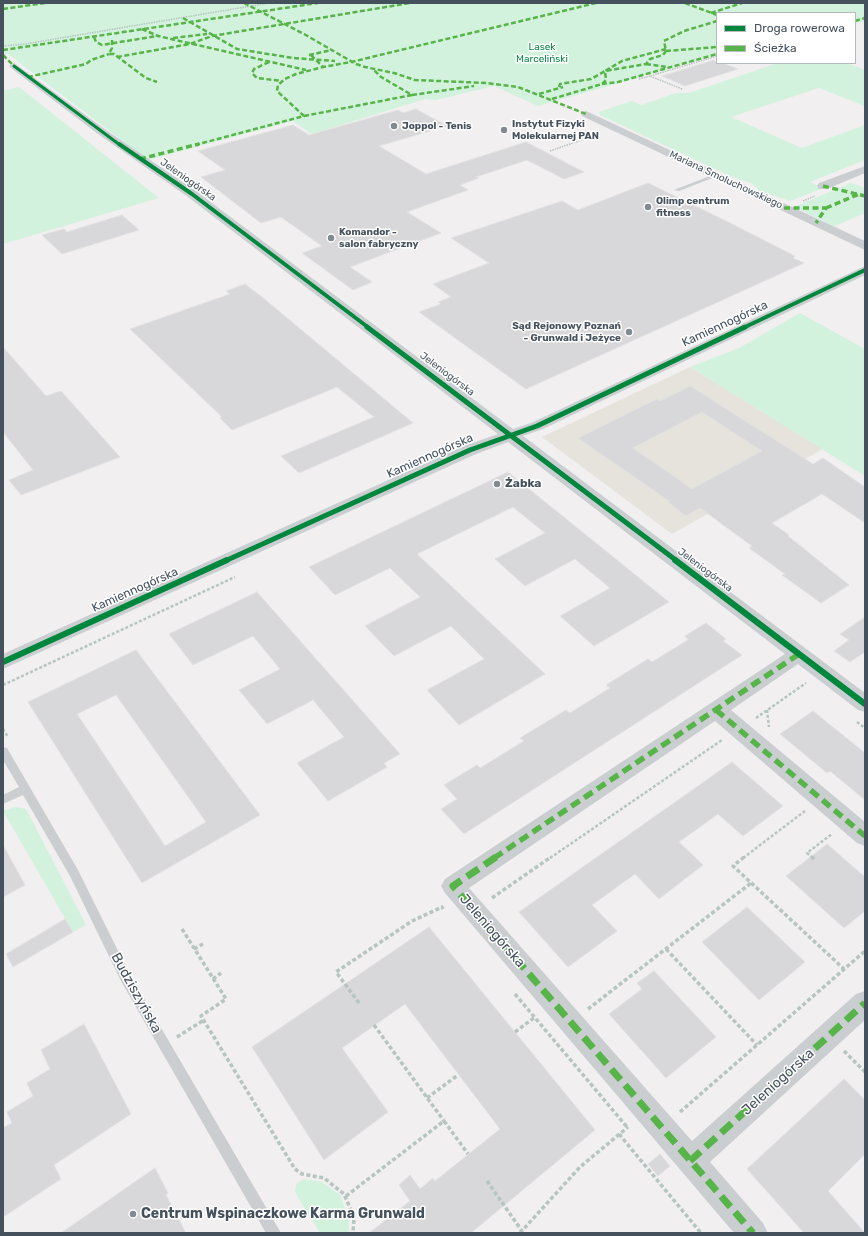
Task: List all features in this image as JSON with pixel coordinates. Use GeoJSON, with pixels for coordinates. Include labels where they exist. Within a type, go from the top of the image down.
{"type":"FeatureCollection","features":[{"type":"Feature","properties":{"kind":"street","name":"Jeleniogórska"},"geometry":{"type":"LineString","coordinates":[[14,66],[107,136],[198,199],[511,435],[791,660],[865,704]]}},
{"type":"Feature","properties":{"kind":"street","name":"Mariana Smoluchowskiego"},"geometry":{"type":"LineString","coordinates":[[586,114],[865,246]]}},
{"type":"Feature","properties":{"kind":"street"},"geometry":{"type":"LineString","coordinates":[[824,186],[865,169]]}},
{"type":"Feature","properties":{"kind":"street","name":"Kamiennogórska"},"geometry":{"type":"LineString","coordinates":[[3,662],[448,460],[537,426],[865,270]]}},
{"type":"Feature","properties":{"kind":"street","name":"Jeleniogórska"},"geometry":{"type":"LineString","coordinates":[[753,1233],[453,886],[791,660]]}},
{"type":"Feature","properties":{"kind":"street"},"geometry":{"type":"LineString","coordinates":[[716,710],[865,836]]}},
{"type":"Feature","properties":{"kind":"street","name":"Jeleniogórska"},"geometry":{"type":"LineString","coordinates":[[690,1160],[865,1002]]}},
{"type":"Feature","properties":{"kind":"lane"},"geometry":{"type":"LineString","coordinates":[[676,190],[716,175]]}},
{"type":"Feature","properties":{"kind":"lane","name":"Budziszyńska"},"geometry":{"type":"LineString","coordinates":[[3,751],[74,873],[125,977],[274,1233]]}},
{"type":"Feature","properties":{"kind":"lane"},"geometry":{"type":"LineString","coordinates":[[3,800],[25,789]]}},
{"type":"Feature","properties":{"kind":"path"},"geometry":{"type":"LineString","coordinates":[[3,46],[25,44],[269,3]]}},
{"type":"Feature","properties":{"kind":"path"},"geometry":{"type":"LineString","coordinates":[[639,79],[716,56]]}},
{"type":"Feature","properties":{"kind":"path"},"geometry":{"type":"LineString","coordinates":[[650,76],[682,89]]}},
{"type":"Feature","properties":{"kind":"path"},"geometry":{"type":"LineString","coordinates":[[550,151],[600,133]]}},
{"type":"Feature","properties":{"kind":"path"},"geometry":{"type":"LineString","coordinates":[[3,685],[238,575]]}},
{"type":"Feature","properties":{"kind":"path"},"geometry":{"type":"LineString","coordinates":[[791,660],[806,682],[812,687]]}},
{"type":"Feature","properties":{"kind":"path"},"geometry":{"type":"LineString","coordinates":[[488,901],[806,682]]}},
{"type":"Feature","properties":{"kind":"path"},"geometry":{"type":"LineString","coordinates":[[853,719],[865,728]]}},
{"type":"Feature","properties":{"kind":"path"},"geometry":{"type":"LineString","coordinates":[[821,799],[733,866],[844,969]]}},
{"type":"Feature","properties":{"kind":"path"},"geometry":{"type":"LineString","coordinates":[[814,859],[807,853],[848,821]]}},
{"type":"Feature","properties":{"kind":"path"},"geometry":{"type":"LineString","coordinates":[[584,1012],[751,883]]}},
{"type":"Feature","properties":{"kind":"path"},"geometry":{"type":"LineString","coordinates":[[359,1003],[336,972],[412,921],[442,907],[447,913]]}},
{"type":"Feature","properties":{"kind":"path"},"geometry":{"type":"LineString","coordinates":[[182,929],[226,999],[201,1016],[295,1169],[302,1174],[324,1178],[338,1187],[346,1196],[354,1217],[353,1233]]}},
{"type":"Feature","properties":{"kind":"path"},"geometry":{"type":"LineString","coordinates":[[194,950],[203,944]]}},
{"type":"Feature","properties":{"kind":"path"},"geometry":{"type":"LineString","coordinates":[[666,949],[757,1045]]}},
{"type":"Feature","properties":{"kind":"path"},"geometry":{"type":"LineString","coordinates":[[675,1116],[865,951]]}},
{"type":"Feature","properties":{"kind":"path"},"geometry":{"type":"LineString","coordinates":[[213,978],[222,973]]}},
{"type":"Feature","properties":{"kind":"path"},"geometry":{"type":"LineString","coordinates":[[513,992],[627,1128]]}},
{"type":"Feature","properties":{"kind":"path"},"geometry":{"type":"LineString","coordinates":[[515,1032],[534,1017]]}},
{"type":"Feature","properties":{"kind":"path"},"geometry":{"type":"LineString","coordinates":[[189,1029],[204,1020]]}},
{"type":"Feature","properties":{"kind":"path"},"geometry":{"type":"LineString","coordinates":[[374,1025],[468,1154]]}},
{"type":"Feature","properties":{"kind":"path"},"geometry":{"type":"LineString","coordinates":[[828,1036],[865,1072]]}},
{"type":"Feature","properties":{"kind":"path"},"geometry":{"type":"LineString","coordinates":[[427,1098],[458,1075]]}},
{"type":"Feature","properties":{"kind":"path"},"geometry":{"type":"LineString","coordinates":[[487,1180],[521,1232],[580,1167],[647,1110]]}},
{"type":"Feature","properties":{"kind":"path"},"geometry":{"type":"LineString","coordinates":[[346,1196],[444,1121]]}},
{"type":"Feature","properties":{"kind":"path"},"geometry":{"type":"LineString","coordinates":[[619,1134],[701,1233]]}},
{"type":"Feature","properties":{"kind":"shaded area"},"geometry":{"type":"Polygon","coordinates":[[[690,367],[823,449],[672,534],[542,437],[690,367]]]}},
{"type":"Feature","properties":{"kind":"green space","name":"Lasek Marceliński"},"geometry":{"type":"Polygon","coordinates":[[[3,3],[865,3],[865,21],[856,24],[856,12],[716,12],[716,55],[538,106],[494,86],[436,100],[425,99],[312,134],[293,121],[148,160],[8,54],[3,54],[3,3]]]}},
{"type":"Feature","properties":{"kind":"green space"},"geometry":{"type":"Polygon","coordinates":[[[775,64],[849,64],[865,70],[865,106],[819,88],[731,117],[802,148],[865,125],[865,160],[810,182],[823,188],[790,201],[758,190],[757,187],[751,183],[730,176],[600,115],[599,112],[632,101],[641,105],[676,93],[689,93],[775,64]]]}},
{"type":"Feature","properties":{"kind":"green space"},"geometry":{"type":"Polygon","coordinates":[[[19,87],[159,198],[3,244],[3,91],[19,87]]]}},
{"type":"Feature","properties":{"kind":"green space"},"geometry":{"type":"Polygon","coordinates":[[[851,183],[865,188],[865,213],[835,226],[840,229],[794,207],[851,183]]]}},
{"type":"Feature","properties":{"kind":"green space"},"geometry":{"type":"Polygon","coordinates":[[[800,313],[865,349],[865,476],[690,367],[739,348],[800,313]]]}},
{"type":"Feature","properties":{"kind":"green space"},"geometry":{"type":"Polygon","coordinates":[[[15,807],[26,809],[86,925],[73,932],[3,811],[15,807]]]}},
{"type":"Feature","properties":{"kind":"green space"},"geometry":{"type":"Polygon","coordinates":[[[304,1179],[322,1182],[340,1195],[349,1220],[349,1233],[320,1233],[296,1194],[295,1190],[297,1183],[304,1179]]]}},
{"type":"Feature","properties":{"kind":"building"},"geometry":{"type":"Polygon","coordinates":[[[714,60],[716,64],[725,64],[738,69],[685,86],[662,76],[714,60]]]}},
{"type":"Feature","properties":{"kind":"building"},"geometry":{"type":"Polygon","coordinates":[[[416,109],[447,126],[379,146],[426,174],[526,142],[584,172],[564,179],[527,160],[476,177],[479,178],[460,185],[468,190],[407,212],[441,233],[350,267],[372,282],[353,290],[302,253],[322,246],[281,217],[261,223],[201,177],[225,170],[198,151],[293,125],[309,135],[398,110],[403,113],[416,109]]]}},
{"type":"Feature","properties":{"kind":"building"},"geometry":{"type":"Polygon","coordinates":[[[648,183],[795,256],[793,258],[804,263],[526,389],[419,312],[441,304],[438,302],[451,297],[433,284],[489,263],[451,238],[562,201],[578,210],[648,183]]]}},
{"type":"Feature","properties":{"kind":"building"},"geometry":{"type":"Polygon","coordinates":[[[122,215],[139,230],[62,254],[42,235],[64,229],[67,232],[122,215]]]}},
{"type":"Feature","properties":{"kind":"building"},"geometry":{"type":"Polygon","coordinates":[[[245,284],[413,423],[299,473],[281,456],[374,417],[337,387],[232,430],[220,418],[222,417],[130,329],[230,294],[226,291],[245,284]]]}},
{"type":"Feature","properties":{"kind":"building"},"geometry":{"type":"Polygon","coordinates":[[[3,347],[46,396],[61,391],[120,457],[21,495],[9,480],[33,470],[3,432],[3,347]]]}},
{"type":"Feature","properties":{"kind":"building"},"geometry":{"type":"Polygon","coordinates":[[[690,386],[813,464],[823,458],[865,487],[865,523],[822,494],[772,523],[789,535],[788,536],[849,585],[821,603],[782,575],[785,574],[749,548],[752,546],[700,508],[686,516],[668,502],[669,501],[578,438],[657,399],[660,401],[690,386]],[[702,412],[633,448],[692,489],[762,451],[702,412]]]}},
{"type":"Feature","properties":{"kind":"building"},"geometry":{"type":"Polygon","coordinates":[[[508,472],[669,602],[594,646],[560,616],[610,588],[575,559],[525,586],[495,559],[545,533],[513,507],[417,554],[545,674],[459,725],[427,690],[484,659],[451,626],[394,656],[365,626],[420,597],[390,568],[335,595],[309,567],[508,472]]]}},
{"type":"Feature","properties":{"kind":"building"},"geometry":{"type":"Polygon","coordinates":[[[257,592],[400,754],[384,763],[387,767],[328,801],[297,763],[344,737],[313,700],[267,724],[239,690],[280,669],[253,636],[193,665],[169,634],[257,592]]]}},
{"type":"Feature","properties":{"kind":"building"},"geometry":{"type":"Polygon","coordinates":[[[865,617],[865,652],[850,662],[834,651],[849,640],[840,634],[865,617]]]}},
{"type":"Feature","properties":{"kind":"building"},"geometry":{"type":"Polygon","coordinates":[[[706,623],[726,639],[723,641],[742,655],[464,834],[441,809],[457,799],[444,785],[477,765],[480,768],[524,741],[520,738],[566,710],[570,713],[610,688],[606,685],[648,659],[652,662],[688,640],[685,636],[706,623]]]}},
{"type":"Feature","properties":{"kind":"building"},"geometry":{"type":"Polygon","coordinates":[[[136,650],[260,815],[142,883],[28,702],[136,650]],[[116,695],[77,714],[165,846],[206,822],[116,695]]]}},
{"type":"Feature","properties":{"kind":"building"},"geometry":{"type":"Polygon","coordinates":[[[813,711],[865,753],[865,800],[830,771],[827,773],[780,734],[813,711]]]}},
{"type":"Feature","properties":{"kind":"building"},"geometry":{"type":"Polygon","coordinates":[[[732,762],[783,806],[743,836],[718,814],[679,842],[703,865],[659,899],[635,874],[592,905],[617,931],[568,967],[519,912],[732,762]]]}},
{"type":"Feature","properties":{"kind":"building"},"geometry":{"type":"Polygon","coordinates":[[[827,844],[865,877],[865,911],[844,928],[786,876],[827,844]]]}},
{"type":"Feature","properties":{"kind":"building"},"geometry":{"type":"Polygon","coordinates":[[[3,845],[25,885],[3,897],[3,845]]]}},
{"type":"Feature","properties":{"kind":"building"},"geometry":{"type":"Polygon","coordinates":[[[747,907],[805,962],[759,1000],[702,942],[747,907]]]}},
{"type":"Feature","properties":{"kind":"building"},"geometry":{"type":"Polygon","coordinates":[[[65,919],[73,932],[13,967],[6,954],[65,919]]]}},
{"type":"Feature","properties":{"kind":"building"},"geometry":{"type":"Polygon","coordinates":[[[429,927],[595,1130],[471,1233],[369,1233],[410,1201],[399,1185],[410,1175],[420,1189],[433,1178],[435,1181],[500,1129],[405,1004],[342,1048],[388,1112],[324,1160],[252,1047],[429,927]]]}},
{"type":"Feature","properties":{"kind":"building"},"geometry":{"type":"Polygon","coordinates":[[[654,971],[716,1037],[666,1078],[609,1014],[642,989],[637,983],[654,971]]]}},
{"type":"Feature","properties":{"kind":"building"},"geometry":{"type":"Polygon","coordinates":[[[84,1024],[131,1114],[54,1165],[61,1179],[3,1217],[3,1128],[12,1123],[7,1112],[33,1096],[27,1083],[50,1069],[41,1050],[84,1024]]]}},
{"type":"Feature","properties":{"kind":"building"},"geometry":{"type":"Polygon","coordinates":[[[844,1079],[865,1100],[865,1154],[828,1191],[865,1233],[804,1233],[747,1169],[844,1079]]]}},
{"type":"Feature","properties":{"kind":"building"},"geometry":{"type":"Polygon","coordinates":[[[660,1154],[670,1166],[658,1176],[648,1164],[660,1154]]]}},
{"type":"Feature","properties":{"kind":"building","name":"Centrum Wspinaczkowe Karma Grunwald"},"geometry":{"type":"Polygon","coordinates":[[[155,1168],[168,1193],[166,1195],[186,1233],[61,1233],[155,1168]]]}},
{"type":"Feature","properties":{"kind":"marked path"},"geometry":{"type":"LineString","coordinates":[[3,9],[45,3]]}},
{"type":"Feature","properties":{"kind":"marked path"},"geometry":{"type":"LineString","coordinates":[[244,3],[304,34],[356,64],[365,67],[394,73],[415,80],[486,83],[518,87],[586,114]]}},
{"type":"Feature","properties":{"kind":"marked path"},"geometry":{"type":"LineString","coordinates":[[3,50],[318,3]]}},
{"type":"Feature","properties":{"kind":"marked path"},"geometry":{"type":"LineString","coordinates":[[117,57],[190,44],[212,36],[410,3]]}},
{"type":"Feature","properties":{"kind":"marked path"},"geometry":{"type":"LineString","coordinates":[[311,55],[323,67],[351,62],[596,3]]}},
{"type":"Feature","properties":{"kind":"marked path"},"geometry":{"type":"LineString","coordinates":[[685,3],[716,15]]}},
{"type":"Feature","properties":{"kind":"marked path"},"geometry":{"type":"LineString","coordinates":[[711,13],[742,3]]}},
{"type":"Feature","properties":{"kind":"marked path"},"geometry":{"type":"LineString","coordinates":[[183,18],[237,49],[293,58],[335,61]]}},
{"type":"Feature","properties":{"kind":"marked path"},"geometry":{"type":"LineString","coordinates":[[856,21],[865,18]]}},
{"type":"Feature","properties":{"kind":"marked path"},"geometry":{"type":"LineString","coordinates":[[559,87],[560,84],[591,79],[605,71],[646,64],[650,59],[663,55],[666,51],[664,41],[684,31],[716,21]]}},
{"type":"Feature","properties":{"kind":"marked path"},"geometry":{"type":"LineString","coordinates":[[142,29],[158,36],[306,70]]}},
{"type":"Feature","properties":{"kind":"marked path"},"geometry":{"type":"LineString","coordinates":[[173,38],[207,34]]}},
{"type":"Feature","properties":{"kind":"marked path"},"geometry":{"type":"LineString","coordinates":[[94,37],[96,42],[102,45],[157,36]]}},
{"type":"Feature","properties":{"kind":"marked path"},"geometry":{"type":"LineString","coordinates":[[112,40],[112,48],[109,54],[114,54],[146,78],[157,82]]}},
{"type":"Feature","properties":{"kind":"marked path"},"geometry":{"type":"LineString","coordinates":[[666,51],[716,47]]}},
{"type":"Feature","properties":{"kind":"marked path"},"geometry":{"type":"LineString","coordinates":[[552,99],[602,84],[606,80],[605,71],[622,61],[666,49]]}},
{"type":"Feature","properties":{"kind":"marked path"},"geometry":{"type":"LineString","coordinates":[[309,55],[332,50]]}},
{"type":"Feature","properties":{"kind":"marked path"},"geometry":{"type":"LineString","coordinates":[[28,77],[86,64],[91,60],[109,54]]}},
{"type":"Feature","properties":{"kind":"marked path"},"geometry":{"type":"LineString","coordinates":[[602,84],[618,82],[716,54]]}},
{"type":"Feature","properties":{"kind":"marked path"},"geometry":{"type":"LineString","coordinates":[[3,55],[14,66]]}},
{"type":"Feature","properties":{"kind":"marked path"},"geometry":{"type":"LineString","coordinates":[[269,62],[254,69],[252,73],[257,78],[282,81]]}},
{"type":"Feature","properties":{"kind":"marked path"},"geometry":{"type":"LineString","coordinates":[[646,64],[667,67]]}},
{"type":"Feature","properties":{"kind":"marked path"},"geometry":{"type":"LineString","coordinates":[[140,159],[304,116],[277,91],[278,85],[285,79],[296,74],[323,67]]}},
{"type":"Feature","properties":{"kind":"marked path"},"geometry":{"type":"LineString","coordinates":[[304,116],[412,95],[381,77],[373,69]]}},
{"type":"Feature","properties":{"kind":"marked path"},"geometry":{"type":"LineString","coordinates":[[412,95],[449,91],[474,86]]}},
{"type":"Feature","properties":{"kind":"marked path"},"geometry":{"type":"LineString","coordinates":[[539,94],[563,87]]}},
{"type":"Feature","properties":{"kind":"marked path"},"geometry":{"type":"LineString","coordinates":[[823,186],[865,196]]}},
{"type":"Feature","properties":{"kind":"marked path"},"geometry":{"type":"LineString","coordinates":[[826,208],[859,194]]}},
{"type":"Feature","properties":{"kind":"marked path"},"geometry":{"type":"LineString","coordinates":[[784,208],[826,208],[816,223]]}},
{"type":"Feature","properties":{"kind":"marked path"},"geometry":{"type":"LineString","coordinates":[[753,1233],[453,886],[799,654]]}},
{"type":"Feature","properties":{"kind":"marked path"},"geometry":{"type":"LineString","coordinates":[[716,710],[865,836]]}},
{"type":"Feature","properties":{"kind":"marked path"},"geometry":{"type":"LineString","coordinates":[[690,1161],[865,1003]]}},
{"type":"Feature","properties":{"kind":"cycle path"},"geometry":{"type":"LineString","coordinates":[[14,66],[102,132],[192,194],[865,704]]}},
{"type":"Feature","properties":{"kind":"cycle path"},"geometry":{"type":"LineString","coordinates":[[3,662],[470,450],[537,426],[865,270]]}},
{"type":"Feature","properties":{"kind":"place","name":"Joppol - Tenis"},"geometry":{"type":"Point","coordinates":[394,126]}},
{"type":"Feature","properties":{"kind":"place","name":"Instytut Fizyki Molekularnej PAN"},"geometry":{"type":"Point","coordinates":[504,130]}},
{"type":"Feature","properties":{"kind":"place","name":"Olimp centrum fitness"},"geometry":{"type":"Point","coordinates":[648,207]}},
{"type":"Feature","properties":{"kind":"place","name":"Komandor - salon fabryczny"},"geometry":{"type":"Point","coordinates":[331,238]}},
{"type":"Feature","properties":{"kind":"place","name":"Sąd Rejonowy Poznań - Grunwald i Jeżyce"},"geometry":{"type":"Point","coordinates":[629,332]}},
{"type":"Feature","properties":{"kind":"place","name":"Żabka"},"geometry":{"type":"Point","coordinates":[497,484]}},
{"type":"Feature","properties":{"kind":"place","name":"Centrum Wspinaczkowe Karma Grunwald"},"geometry":{"type":"Point","coordinates":[133,1214]}}]}
